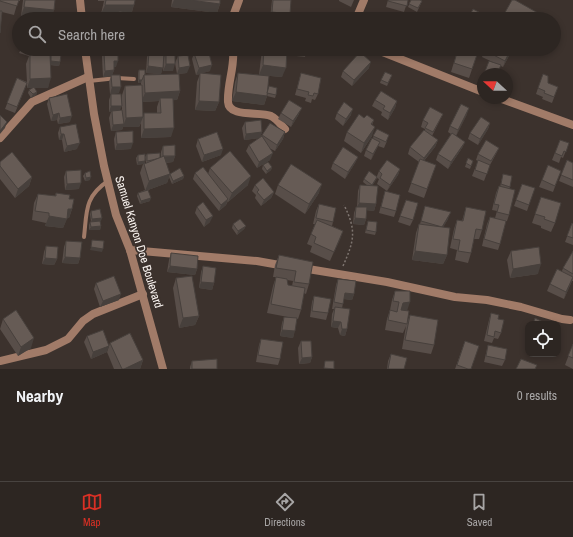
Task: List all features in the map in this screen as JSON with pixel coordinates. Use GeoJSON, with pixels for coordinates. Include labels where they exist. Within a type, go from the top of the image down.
{"type":"FeatureCollection","features":[{"type":"Feature","properties":{"kind":"street"},"geometry":{"type":"LineString","coordinates":[[80,0],[81,12]]}},
{"type":"Feature","properties":{"kind":"street"},"geometry":{"type":"LineString","coordinates":[[234,12],[238,0]]}},
{"type":"Feature","properties":{"kind":"street"},"geometry":{"type":"LineString","coordinates":[[359,12],[364,0]]}},
{"type":"Feature","properties":{"kind":"street","name":"Samuel Kanyon Doe Boulevard"},"geometry":{"type":"LineString","coordinates":[[86,56],[108,181],[116,215],[130,250],[163,369]]}},
{"type":"Feature","properties":{"kind":"street"},"geometry":{"type":"LineString","coordinates":[[233,56],[232,76],[228,102],[230,109],[234,112],[260,113],[272,117],[285,129]]}},
{"type":"Feature","properties":{"kind":"street"},"geometry":{"type":"LineString","coordinates":[[393,56],[477,90]]}},
{"type":"Feature","properties":{"kind":"street"},"geometry":{"type":"LineString","coordinates":[[0,138],[32,102],[89,79]]}},
{"type":"Feature","properties":{"kind":"street"},"geometry":{"type":"LineString","coordinates":[[513,103],[573,125]]}},
{"type":"Feature","properties":{"kind":"street"},"geometry":{"type":"LineString","coordinates":[[130,250],[257,261],[340,274],[387,282],[455,297],[487,300],[521,307],[562,320],[570,320]]}},
{"type":"Feature","properties":{"kind":"street"},"geometry":{"type":"LineString","coordinates":[[0,361],[46,350],[68,339],[83,321],[93,314],[143,294]]}},
{"type":"Feature","properties":{"kind":"lane"},"geometry":{"type":"LineString","coordinates":[[89,79],[134,79]]}},
{"type":"Feature","properties":{"kind":"lane"},"geometry":{"type":"LineString","coordinates":[[84,237],[88,204],[97,188],[108,181]]}},
{"type":"Feature","properties":{"kind":"path"},"geometry":{"type":"LineString","coordinates":[[340,274],[354,234],[350,216],[344,205]]}},
{"type":"Feature","properties":{"kind":"building"},"geometry":{"type":"Polygon","coordinates":[[[0,0],[19,0],[17,6],[0,0]]]}},
{"type":"Feature","properties":{"kind":"building"},"geometry":{"type":"Polygon","coordinates":[[[25,0],[55,0],[54,10],[24,7],[25,0]]]}},
{"type":"Feature","properties":{"kind":"building"},"geometry":{"type":"Polygon","coordinates":[[[106,0],[135,0],[134,5],[105,5],[106,0]]]}},
{"type":"Feature","properties":{"kind":"building"},"geometry":{"type":"Polygon","coordinates":[[[190,0],[220,0],[220,4],[190,0]]]}},
{"type":"Feature","properties":{"kind":"building"},"geometry":{"type":"Polygon","coordinates":[[[273,0],[291,0],[290,12],[272,12],[273,0]]]}},
{"type":"Feature","properties":{"kind":"building"},"geometry":{"type":"Polygon","coordinates":[[[408,0],[407,6],[388,1],[408,0]]]}},
{"type":"Feature","properties":{"kind":"building"},"geometry":{"type":"Polygon","coordinates":[[[411,0],[422,1],[418,8],[409,4],[411,0]]]}},
{"type":"Feature","properties":{"kind":"building"},"geometry":{"type":"Polygon","coordinates":[[[512,0],[515,0],[536,12],[505,12],[512,0]]]}},
{"type":"Feature","properties":{"kind":"building"},"geometry":{"type":"Polygon","coordinates":[[[473,9],[479,12],[472,12],[473,9]]]}},
{"type":"Feature","properties":{"kind":"building"},"geometry":{"type":"Polygon","coordinates":[[[0,11],[2,11],[0,33],[0,11]]]}},
{"type":"Feature","properties":{"kind":"building"},"geometry":{"type":"Polygon","coordinates":[[[30,56],[50,56],[51,78],[30,79],[30,56]]]}},
{"type":"Feature","properties":{"kind":"building"},"geometry":{"type":"Polygon","coordinates":[[[51,56],[61,56],[60,62],[51,61],[51,56]]]}},
{"type":"Feature","properties":{"kind":"building"},"geometry":{"type":"Polygon","coordinates":[[[104,56],[118,56],[118,61],[114,61],[114,70],[105,71],[104,56]]]}},
{"type":"Feature","properties":{"kind":"building"},"geometry":{"type":"Polygon","coordinates":[[[149,56],[164,56],[163,68],[148,66],[149,56]]]}},
{"type":"Feature","properties":{"kind":"building"},"geometry":{"type":"Polygon","coordinates":[[[166,56],[175,56],[175,64],[166,64],[166,56]]]}},
{"type":"Feature","properties":{"kind":"building"},"geometry":{"type":"Polygon","coordinates":[[[178,56],[188,56],[190,66],[179,68],[178,56]]]}},
{"type":"Feature","properties":{"kind":"building"},"geometry":{"type":"Polygon","coordinates":[[[195,56],[210,56],[212,65],[199,68],[195,56]]]}},
{"type":"Feature","properties":{"kind":"building"},"geometry":{"type":"Polygon","coordinates":[[[264,56],[287,56],[286,68],[263,65],[264,56]]]}},
{"type":"Feature","properties":{"kind":"building"},"geometry":{"type":"Polygon","coordinates":[[[356,56],[364,56],[371,62],[354,80],[343,71],[356,56]]]}},
{"type":"Feature","properties":{"kind":"building"},"geometry":{"type":"Polygon","coordinates":[[[456,56],[477,56],[472,69],[454,63],[456,56]]]}},
{"type":"Feature","properties":{"kind":"building"},"geometry":{"type":"Polygon","coordinates":[[[495,56],[508,56],[505,61],[495,56]]]}},
{"type":"Feature","properties":{"kind":"building"},"geometry":{"type":"Polygon","coordinates":[[[489,61],[501,65],[500,68],[486,68],[489,61]]]}},
{"type":"Feature","properties":{"kind":"building"},"geometry":{"type":"Polygon","coordinates":[[[139,70],[145,70],[145,75],[142,80],[139,80],[139,70]]]}},
{"type":"Feature","properties":{"kind":"building"},"geometry":{"type":"Polygon","coordinates":[[[385,72],[392,75],[388,83],[381,80],[385,72]]]}},
{"type":"Feature","properties":{"kind":"building"},"geometry":{"type":"Polygon","coordinates":[[[200,73],[221,75],[219,102],[199,101],[200,73]]]}},
{"type":"Feature","properties":{"kind":"building"},"geometry":{"type":"Polygon","coordinates":[[[238,73],[269,76],[267,96],[236,92],[238,73]]]}},
{"type":"Feature","properties":{"kind":"building"},"geometry":{"type":"Polygon","coordinates":[[[301,73],[321,78],[318,94],[314,93],[313,96],[308,95],[309,92],[297,89],[301,73]]]}},
{"type":"Feature","properties":{"kind":"building"},"geometry":{"type":"Polygon","coordinates":[[[179,74],[180,91],[145,93],[144,75],[179,74]]]}},
{"type":"Feature","properties":{"kind":"building"},"geometry":{"type":"Polygon","coordinates":[[[543,74],[548,76],[548,83],[558,87],[554,97],[544,93],[545,91],[538,88],[543,74]]]}},
{"type":"Feature","properties":{"kind":"building"},"geometry":{"type":"Polygon","coordinates":[[[111,75],[120,75],[121,87],[112,87],[111,75]]]}},
{"type":"Feature","properties":{"kind":"building"},"geometry":{"type":"Polygon","coordinates":[[[17,78],[27,83],[17,107],[7,103],[17,78]]]}},
{"type":"Feature","properties":{"kind":"building"},"geometry":{"type":"Polygon","coordinates":[[[142,85],[143,117],[126,118],[125,86],[142,85]]]}},
{"type":"Feature","properties":{"kind":"building"},"geometry":{"type":"Polygon","coordinates":[[[269,86],[277,88],[276,95],[267,93],[269,86]]]}},
{"type":"Feature","properties":{"kind":"building"},"geometry":{"type":"Polygon","coordinates":[[[34,87],[37,92],[33,94],[29,90],[34,87]]]}},
{"type":"Feature","properties":{"kind":"building"},"geometry":{"type":"Polygon","coordinates":[[[381,91],[397,101],[390,113],[383,109],[385,106],[375,100],[381,91]]]}},
{"type":"Feature","properties":{"kind":"building"},"geometry":{"type":"Polygon","coordinates":[[[67,94],[72,116],[60,118],[59,113],[53,115],[49,98],[67,94]]]}},
{"type":"Feature","properties":{"kind":"building"},"geometry":{"type":"Polygon","coordinates":[[[111,94],[121,94],[122,106],[111,106],[111,94]]]}},
{"type":"Feature","properties":{"kind":"building"},"geometry":{"type":"Polygon","coordinates":[[[160,98],[173,98],[174,128],[144,129],[144,113],[161,113],[160,98]]]}},
{"type":"Feature","properties":{"kind":"building"},"geometry":{"type":"Polygon","coordinates":[[[289,100],[302,108],[293,121],[281,113],[289,100]]]}},
{"type":"Feature","properties":{"kind":"building"},"geometry":{"type":"Polygon","coordinates":[[[344,102],[353,109],[346,119],[337,113],[344,102]]]}},
{"type":"Feature","properties":{"kind":"building"},"geometry":{"type":"Polygon","coordinates":[[[461,104],[469,108],[458,130],[450,126],[461,104]]]}},
{"type":"Feature","properties":{"kind":"building"},"geometry":{"type":"Polygon","coordinates":[[[430,107],[443,114],[433,132],[425,128],[428,123],[423,120],[430,107]]]}},
{"type":"Feature","properties":{"kind":"building"},"geometry":{"type":"Polygon","coordinates":[[[122,110],[124,124],[113,125],[112,111],[122,110]]]}},
{"type":"Feature","properties":{"kind":"building"},"geometry":{"type":"Polygon","coordinates":[[[359,114],[364,118],[367,115],[374,120],[371,124],[375,127],[364,143],[347,132],[359,114]]]}},
{"type":"Feature","properties":{"kind":"building"},"geometry":{"type":"Polygon","coordinates":[[[0,115],[7,122],[0,131],[0,115]]]}},
{"type":"Feature","properties":{"kind":"building"},"geometry":{"type":"Polygon","coordinates":[[[481,117],[490,123],[480,139],[470,133],[481,117]]]}},
{"type":"Feature","properties":{"kind":"building"},"geometry":{"type":"Polygon","coordinates":[[[261,120],[262,132],[246,134],[245,122],[261,120]]]}},
{"type":"Feature","properties":{"kind":"building"},"geometry":{"type":"Polygon","coordinates":[[[270,123],[285,132],[277,145],[262,135],[270,123]]]}},
{"type":"Feature","properties":{"kind":"building"},"geometry":{"type":"Polygon","coordinates":[[[76,124],[80,143],[67,146],[64,134],[61,134],[60,127],[76,124]]]}},
{"type":"Feature","properties":{"kind":"building"},"geometry":{"type":"Polygon","coordinates":[[[377,129],[389,135],[386,142],[373,136],[377,129]]]}},
{"type":"Feature","properties":{"kind":"building"},"geometry":{"type":"Polygon","coordinates":[[[424,130],[438,140],[424,158],[410,147],[424,130]]]}},
{"type":"Feature","properties":{"kind":"building"},"geometry":{"type":"Polygon","coordinates":[[[133,131],[133,143],[117,144],[116,132],[133,131]]]}},
{"type":"Feature","properties":{"kind":"building"},"geometry":{"type":"Polygon","coordinates":[[[217,132],[223,149],[204,155],[198,139],[217,132]]]}},
{"type":"Feature","properties":{"kind":"building"},"geometry":{"type":"Polygon","coordinates":[[[452,133],[465,142],[451,162],[438,154],[452,133]]]}},
{"type":"Feature","properties":{"kind":"building"},"geometry":{"type":"Polygon","coordinates":[[[262,136],[273,153],[259,162],[249,145],[262,136]]]}},
{"type":"Feature","properties":{"kind":"building"},"geometry":{"type":"Polygon","coordinates":[[[372,138],[380,142],[373,154],[366,150],[372,138]]]}},
{"type":"Feature","properties":{"kind":"building"},"geometry":{"type":"Polygon","coordinates":[[[486,140],[499,148],[491,161],[478,154],[486,140]]]}},
{"type":"Feature","properties":{"kind":"building"},"geometry":{"type":"Polygon","coordinates":[[[560,140],[569,143],[566,152],[564,151],[562,156],[555,153],[560,140]]]}},
{"type":"Feature","properties":{"kind":"building"},"geometry":{"type":"Polygon","coordinates":[[[175,145],[175,156],[163,156],[163,146],[175,145]]]}},
{"type":"Feature","properties":{"kind":"building"},"geometry":{"type":"Polygon","coordinates":[[[343,147],[358,157],[348,172],[333,163],[343,147]]]}},
{"type":"Feature","properties":{"kind":"building"},"geometry":{"type":"Polygon","coordinates":[[[230,151],[251,176],[232,193],[210,168],[230,151]]]}},
{"type":"Feature","properties":{"kind":"building"},"geometry":{"type":"Polygon","coordinates":[[[12,152],[32,177],[18,189],[0,166],[0,162],[12,152]]]}},
{"type":"Feature","properties":{"kind":"building"},"geometry":{"type":"Polygon","coordinates":[[[160,153],[160,158],[147,161],[147,154],[160,153]]]}},
{"type":"Feature","properties":{"kind":"building"},"geometry":{"type":"Polygon","coordinates":[[[145,154],[145,161],[138,162],[138,155],[145,154]]]}},
{"type":"Feature","properties":{"kind":"building"},"geometry":{"type":"Polygon","coordinates":[[[164,156],[170,174],[149,181],[144,164],[164,156]]]}},
{"type":"Feature","properties":{"kind":"building"},"geometry":{"type":"Polygon","coordinates":[[[468,158],[473,161],[471,166],[466,163],[468,158]]]}},
{"type":"Feature","properties":{"kind":"building"},"geometry":{"type":"Polygon","coordinates":[[[420,159],[436,165],[427,189],[411,183],[420,159]]]}},
{"type":"Feature","properties":{"kind":"building"},"geometry":{"type":"Polygon","coordinates":[[[387,160],[400,169],[390,185],[380,178],[382,174],[379,171],[387,160]]]}},
{"type":"Feature","properties":{"kind":"building"},"geometry":{"type":"Polygon","coordinates":[[[478,160],[490,165],[487,174],[475,170],[478,160]]]}},
{"type":"Feature","properties":{"kind":"building"},"geometry":{"type":"Polygon","coordinates":[[[567,160],[573,163],[573,180],[561,175],[567,160]]]}},
{"type":"Feature","properties":{"kind":"building"},"geometry":{"type":"Polygon","coordinates":[[[268,162],[272,167],[267,171],[263,165],[268,162]]]}},
{"type":"Feature","properties":{"kind":"building"},"geometry":{"type":"Polygon","coordinates":[[[291,164],[322,184],[309,204],[278,185],[291,164]]]}},
{"type":"Feature","properties":{"kind":"building"},"geometry":{"type":"Polygon","coordinates":[[[548,165],[561,171],[555,186],[542,180],[548,165]]]}},
{"type":"Feature","properties":{"kind":"building"},"geometry":{"type":"Polygon","coordinates":[[[203,167],[228,199],[221,205],[195,173],[203,167]]]}},
{"type":"Feature","properties":{"kind":"building"},"geometry":{"type":"Polygon","coordinates":[[[180,168],[184,176],[173,181],[170,174],[180,168]]]}},
{"type":"Feature","properties":{"kind":"building"},"geometry":{"type":"Polygon","coordinates":[[[81,170],[81,183],[67,184],[66,171],[81,170]]]}},
{"type":"Feature","properties":{"kind":"building"},"geometry":{"type":"Polygon","coordinates":[[[90,171],[91,177],[86,178],[85,173],[90,171]]]}},
{"type":"Feature","properties":{"kind":"building"},"geometry":{"type":"Polygon","coordinates":[[[369,171],[377,177],[372,185],[364,179],[369,171]]]}},
{"type":"Feature","properties":{"kind":"building"},"geometry":{"type":"Polygon","coordinates":[[[503,174],[512,176],[510,187],[501,184],[503,174]]]}},
{"type":"Feature","properties":{"kind":"building"},"geometry":{"type":"Polygon","coordinates":[[[263,178],[274,192],[264,200],[257,192],[259,190],[255,185],[263,178]]]}},
{"type":"Feature","properties":{"kind":"building"},"geometry":{"type":"Polygon","coordinates":[[[522,184],[535,188],[529,205],[516,200],[522,184]]]}},
{"type":"Feature","properties":{"kind":"building"},"geometry":{"type":"Polygon","coordinates":[[[360,185],[378,186],[376,204],[359,203],[360,185]]]}},
{"type":"Feature","properties":{"kind":"building"},"geometry":{"type":"Polygon","coordinates":[[[499,186],[515,190],[509,215],[497,212],[499,205],[494,204],[499,186]]]}},
{"type":"Feature","properties":{"kind":"building"},"geometry":{"type":"Polygon","coordinates":[[[148,190],[151,198],[141,201],[138,193],[148,190]]]}},
{"type":"Feature","properties":{"kind":"building"},"geometry":{"type":"Polygon","coordinates":[[[385,191],[400,195],[396,211],[381,207],[385,191]]]}},
{"type":"Feature","properties":{"kind":"building"},"geometry":{"type":"Polygon","coordinates":[[[56,193],[70,195],[69,199],[74,199],[72,209],[68,209],[67,219],[49,216],[49,213],[35,211],[38,194],[56,196],[56,193]]]}},
{"type":"Feature","properties":{"kind":"building"},"geometry":{"type":"Polygon","coordinates":[[[541,197],[561,203],[555,223],[544,219],[545,217],[535,214],[541,197]]]}},
{"type":"Feature","properties":{"kind":"building"},"geometry":{"type":"Polygon","coordinates":[[[406,200],[418,203],[413,220],[400,216],[406,200]]]}},
{"type":"Feature","properties":{"kind":"building"},"geometry":{"type":"Polygon","coordinates":[[[203,202],[213,216],[206,220],[197,207],[203,202]]]}},
{"type":"Feature","properties":{"kind":"building"},"geometry":{"type":"Polygon","coordinates":[[[319,204],[336,208],[333,222],[316,218],[319,204]]]}},
{"type":"Feature","properties":{"kind":"building"},"geometry":{"type":"Polygon","coordinates":[[[425,206],[451,212],[442,227],[421,221],[425,206]]]}},
{"type":"Feature","properties":{"kind":"building"},"geometry":{"type":"Polygon","coordinates":[[[356,207],[367,207],[366,219],[355,218],[356,207]]]}},
{"type":"Feature","properties":{"kind":"building"},"geometry":{"type":"Polygon","coordinates":[[[466,207],[486,211],[482,230],[476,229],[471,253],[458,251],[460,240],[453,239],[457,220],[463,221],[466,207]]]}},
{"type":"Feature","properties":{"kind":"building"},"geometry":{"type":"Polygon","coordinates":[[[100,209],[102,218],[92,219],[91,211],[100,209]]]}},
{"type":"Feature","properties":{"kind":"building"},"geometry":{"type":"Polygon","coordinates":[[[490,217],[506,221],[500,244],[484,239],[490,217]]]}},
{"type":"Feature","properties":{"kind":"building"},"geometry":{"type":"Polygon","coordinates":[[[240,219],[246,226],[238,231],[233,224],[240,219]]]}},
{"type":"Feature","properties":{"kind":"building"},"geometry":{"type":"Polygon","coordinates":[[[317,220],[343,231],[334,252],[314,243],[316,237],[311,234],[317,220]]]}},
{"type":"Feature","properties":{"kind":"building"},"geometry":{"type":"Polygon","coordinates":[[[100,221],[101,226],[91,227],[90,222],[100,221]]]}},
{"type":"Feature","properties":{"kind":"building"},"geometry":{"type":"Polygon","coordinates":[[[368,221],[377,222],[376,232],[366,230],[368,221]]]}},
{"type":"Feature","properties":{"kind":"building"},"geometry":{"type":"Polygon","coordinates":[[[572,223],[573,224],[573,238],[567,236],[572,223]]]}},
{"type":"Feature","properties":{"kind":"building"},"geometry":{"type":"Polygon","coordinates":[[[419,224],[450,228],[447,255],[415,251],[419,224]]]}},
{"type":"Feature","properties":{"kind":"building"},"geometry":{"type":"Polygon","coordinates":[[[92,240],[104,241],[103,249],[91,247],[92,240]]]}},
{"type":"Feature","properties":{"kind":"building"},"geometry":{"type":"Polygon","coordinates":[[[66,241],[82,242],[80,258],[65,257],[66,241]]]}},
{"type":"Feature","properties":{"kind":"building"},"geometry":{"type":"Polygon","coordinates":[[[46,246],[58,247],[57,259],[45,258],[46,246]]]}},
{"type":"Feature","properties":{"kind":"building"},"geometry":{"type":"Polygon","coordinates":[[[539,247],[541,264],[513,269],[511,251],[539,247]]]}},
{"type":"Feature","properties":{"kind":"building"},"geometry":{"type":"Polygon","coordinates":[[[573,251],[573,274],[563,268],[573,251]]]}},
{"type":"Feature","properties":{"kind":"building"},"geometry":{"type":"Polygon","coordinates":[[[171,253],[198,256],[197,269],[170,266],[171,253]]]}},
{"type":"Feature","properties":{"kind":"building"},"geometry":{"type":"Polygon","coordinates":[[[279,255],[313,262],[309,284],[294,282],[296,271],[276,268],[279,255]]]}},
{"type":"Feature","properties":{"kind":"building"},"geometry":{"type":"Polygon","coordinates":[[[203,266],[216,268],[214,283],[201,282],[203,266]]]}},
{"type":"Feature","properties":{"kind":"building"},"geometry":{"type":"Polygon","coordinates":[[[557,269],[573,277],[566,292],[550,284],[557,269]]]}},
{"type":"Feature","properties":{"kind":"building"},"geometry":{"type":"Polygon","coordinates":[[[114,276],[121,294],[103,301],[96,283],[114,276]]]}},
{"type":"Feature","properties":{"kind":"building"},"geometry":{"type":"Polygon","coordinates":[[[192,276],[199,316],[183,318],[176,278],[192,276]]]}},
{"type":"Feature","properties":{"kind":"building"},"geometry":{"type":"Polygon","coordinates":[[[276,277],[287,279],[288,285],[305,288],[301,310],[271,304],[276,277]]]}},
{"type":"Feature","properties":{"kind":"building"},"geometry":{"type":"Polygon","coordinates":[[[338,279],[356,281],[354,294],[345,293],[343,304],[334,302],[338,279]]]}},
{"type":"Feature","properties":{"kind":"building"},"geometry":{"type":"Polygon","coordinates":[[[395,291],[410,291],[410,302],[403,303],[401,310],[409,311],[407,324],[388,320],[390,310],[397,312],[399,302],[393,301],[395,291]]]}},
{"type":"Feature","properties":{"kind":"building"},"geometry":{"type":"Polygon","coordinates":[[[314,296],[331,299],[328,313],[312,311],[314,296]]]}},
{"type":"Feature","properties":{"kind":"building"},"geometry":{"type":"Polygon","coordinates":[[[335,307],[350,309],[347,329],[342,329],[341,322],[333,321],[335,307]]]}},
{"type":"Feature","properties":{"kind":"building"},"geometry":{"type":"Polygon","coordinates":[[[16,310],[34,338],[21,347],[3,319],[16,310]]]}},
{"type":"Feature","properties":{"kind":"building"},"geometry":{"type":"Polygon","coordinates":[[[491,313],[499,315],[498,319],[504,320],[501,333],[495,331],[494,337],[487,335],[491,313]]]}},
{"type":"Feature","properties":{"kind":"building"},"geometry":{"type":"Polygon","coordinates":[[[410,315],[438,320],[434,345],[405,340],[410,315]]]}},
{"type":"Feature","properties":{"kind":"building"},"geometry":{"type":"Polygon","coordinates":[[[284,317],[297,318],[295,331],[282,330],[284,317]]]}},
{"type":"Feature","properties":{"kind":"building"},"geometry":{"type":"Polygon","coordinates":[[[535,318],[541,321],[534,321],[535,318]]]}},
{"type":"Feature","properties":{"kind":"building"},"geometry":{"type":"Polygon","coordinates":[[[103,330],[109,346],[93,352],[87,336],[103,330]]]}},
{"type":"Feature","properties":{"kind":"building"},"geometry":{"type":"Polygon","coordinates":[[[130,333],[143,360],[122,369],[110,343],[130,333]]]}},
{"type":"Feature","properties":{"kind":"building"},"geometry":{"type":"Polygon","coordinates":[[[261,339],[283,342],[280,359],[258,355],[261,339]]]}},
{"type":"Feature","properties":{"kind":"building"},"geometry":{"type":"Polygon","coordinates":[[[301,341],[311,341],[312,357],[302,358],[301,341]]]}},
{"type":"Feature","properties":{"kind":"building"},"geometry":{"type":"Polygon","coordinates":[[[465,341],[479,346],[471,369],[457,365],[465,341]]]}},
{"type":"Feature","properties":{"kind":"building"},"geometry":{"type":"Polygon","coordinates":[[[573,344],[573,358],[568,356],[573,344]]]}},
{"type":"Feature","properties":{"kind":"building"},"geometry":{"type":"Polygon","coordinates":[[[488,345],[507,349],[505,360],[486,356],[488,345]]]}},
{"type":"Feature","properties":{"kind":"building"},"geometry":{"type":"Polygon","coordinates":[[[391,354],[407,358],[404,369],[388,369],[391,354]]]}},
{"type":"Feature","properties":{"kind":"building"},"geometry":{"type":"Polygon","coordinates":[[[217,359],[217,369],[192,369],[192,361],[217,359]]]}},
{"type":"Feature","properties":{"kind":"building"},"geometry":{"type":"Polygon","coordinates":[[[521,359],[537,365],[535,369],[516,369],[521,359]]]}},
{"type":"Feature","properties":{"kind":"building"},"geometry":{"type":"Polygon","coordinates":[[[325,361],[334,361],[334,369],[324,368],[325,361]]]}}]}
